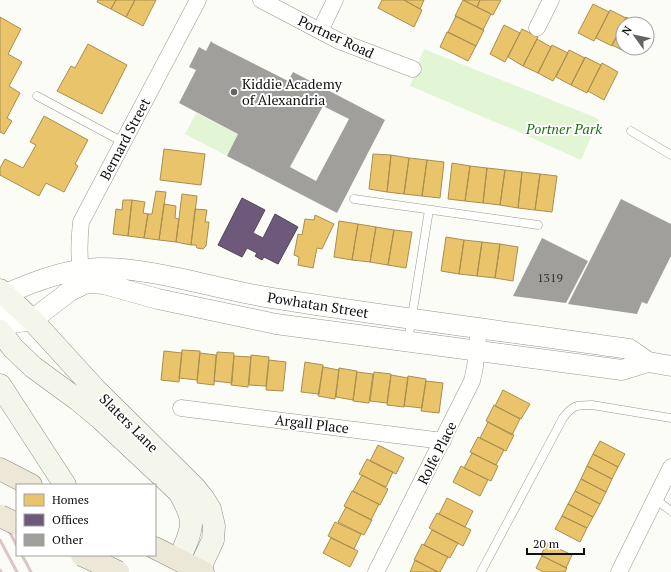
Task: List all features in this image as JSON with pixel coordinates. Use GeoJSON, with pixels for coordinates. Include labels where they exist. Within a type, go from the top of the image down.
{"type":"FeatureCollection","features":[{"type":"Feature","properties":{"kind":"highway"},"geometry":{"type":"LineString","coordinates":[[0,469],[30,484]]}},
{"type":"Feature","properties":{"kind":"highway"},"geometry":{"type":"LineString","coordinates":[[0,516],[16,524]]}},
{"type":"Feature","properties":{"kind":"highway"},"geometry":{"type":"LineString","coordinates":[[156,548],[200,571]]}},
{"type":"Feature","properties":{"kind":"highway"},"geometry":{"type":"LineString","coordinates":[[84,556],[118,572]]}},
{"type":"Feature","properties":{"kind":"main road","name":"Slaters Lane"},"geometry":{"type":"LineString","coordinates":[[1,298],[32,320],[95,389],[195,488],[203,498],[210,509],[214,526],[213,540],[200,571]]}},
{"type":"Feature","properties":{"kind":"main road","name":"Slaters Lane"},"geometry":{"type":"LineString","coordinates":[[0,331],[13,348],[33,367],[102,419],[179,492],[186,505],[191,522],[190,532],[179,560]]}},
{"type":"Feature","properties":{"kind":"main road"},"geometry":{"type":"LineString","coordinates":[[0,385],[64,484]]}},
{"type":"Feature","properties":{"kind":"main road"},"geometry":{"type":"LineString","coordinates":[[109,556],[118,572]]}},
{"type":"Feature","properties":{"kind":"street","name":"Bernard Street"},"geometry":{"type":"LineString","coordinates":[[82,277],[79,244],[81,222],[198,0]]}},
{"type":"Feature","properties":{"kind":"street","name":"Portner Road"},"geometry":{"type":"LineString","coordinates":[[261,0],[339,41],[413,69]]}},
{"type":"Feature","properties":{"kind":"street"},"geometry":{"type":"LineString","coordinates":[[320,31],[335,0]]}},
{"type":"Feature","properties":{"kind":"street"},"geometry":{"type":"LineString","coordinates":[[537,28],[551,0]]}},
{"type":"Feature","properties":{"kind":"street","name":"Powhatan Street"},"geometry":{"type":"LineString","coordinates":[[0,325],[32,320],[70,291],[82,277],[98,268],[115,269],[156,273],[270,298],[629,349],[648,362],[671,366]]}},
{"type":"Feature","properties":{"kind":"street","name":"Powhatan Street"},"geometry":{"type":"LineString","coordinates":[[1,298],[33,282],[58,275],[82,277],[92,283],[104,284],[158,298],[276,324],[622,370],[648,362]]}},
{"type":"Feature","properties":{"kind":"street","name":"Rolfe Place"},"geometry":{"type":"LineString","coordinates":[[376,572],[472,381],[479,328]]}},
{"type":"Feature","properties":{"kind":"street","name":"Argall Place"},"geometry":{"type":"LineString","coordinates":[[181,408],[443,441]]}},
{"type":"Feature","properties":{"kind":"street"},"geometry":{"type":"LineString","coordinates":[[619,572],[671,468]]}},
{"type":"Feature","properties":{"kind":"lane"},"geometry":{"type":"LineString","coordinates":[[37,96],[123,142]]}},
{"type":"Feature","properties":{"kind":"lane"},"geometry":{"type":"LineString","coordinates":[[631,131],[671,155]]}},
{"type":"Feature","properties":{"kind":"lane"},"geometry":{"type":"LineString","coordinates":[[354,199],[538,225]]}},
{"type":"Feature","properties":{"kind":"lane"},"geometry":{"type":"LineString","coordinates":[[408,341],[429,210]]}},
{"type":"Feature","properties":{"kind":"lane"},"geometry":{"type":"LineString","coordinates":[[481,572],[563,418],[570,409],[580,405],[592,405],[671,418]]}},
{"type":"Feature","properties":{"kind":"lane"},"geometry":{"type":"LineString","coordinates":[[655,499],[671,511]]}},
{"type":"Feature","properties":{"kind":"green space","name":"Portner Park"},"geometry":{"type":"Polygon","coordinates":[[[424,49],[599,119],[581,160],[410,86],[424,49]]]}},
{"type":"Feature","properties":{"kind":"green space"},"geometry":{"type":"Polygon","coordinates":[[[196,113],[238,134],[227,156],[185,134],[196,113]]]}},
{"type":"Feature","properties":{"kind":"building: Homes"},"geometry":{"type":"Polygon","coordinates":[[[98,0],[116,0],[111,9],[97,2],[98,0]]]}},
{"type":"Feature","properties":{"kind":"building: Homes"},"geometry":{"type":"Polygon","coordinates":[[[116,0],[135,0],[126,17],[111,9],[116,0]]]}},
{"type":"Feature","properties":{"kind":"building: Homes"},"geometry":{"type":"Polygon","coordinates":[[[135,0],[156,0],[143,26],[126,17],[135,0]]]}},
{"type":"Feature","properties":{"kind":"building: Homes"},"geometry":{"type":"Polygon","coordinates":[[[382,0],[404,0],[422,10],[414,27],[378,8],[382,0]]]}},
{"type":"Feature","properties":{"kind":"building: Homes"},"geometry":{"type":"Polygon","coordinates":[[[404,0],[424,0],[420,9],[404,0]]]}},
{"type":"Feature","properties":{"kind":"building: Homes"},"geometry":{"type":"Polygon","coordinates":[[[463,0],[491,14],[483,30],[455,16],[463,0]]]}},
{"type":"Feature","properties":{"kind":"building: Homes"},"geometry":{"type":"Polygon","coordinates":[[[463,0],[480,0],[477,7],[463,0]]]}},
{"type":"Feature","properties":{"kind":"building: Homes"},"geometry":{"type":"Polygon","coordinates":[[[480,0],[501,0],[493,15],[477,7],[480,0]]]}},
{"type":"Feature","properties":{"kind":"building: Homes"},"geometry":{"type":"Polygon","coordinates":[[[593,4],[609,12],[594,41],[578,33],[593,4]]]}},
{"type":"Feature","properties":{"kind":"building: Homes"},"geometry":{"type":"Polygon","coordinates":[[[610,10],[622,16],[615,16],[615,40],[612,46],[596,38],[610,10]]]}},
{"type":"Feature","properties":{"kind":"building: Homes"},"geometry":{"type":"Polygon","coordinates":[[[456,16],[484,30],[476,46],[448,32],[456,16]]]}},
{"type":"Feature","properties":{"kind":"building: Homes"},"geometry":{"type":"Polygon","coordinates":[[[0,17],[21,29],[8,54],[22,62],[9,86],[20,93],[7,118],[12,121],[4,134],[0,132],[0,17]]]}},
{"type":"Feature","properties":{"kind":"building: Homes"},"geometry":{"type":"Polygon","coordinates":[[[504,25],[520,33],[505,62],[490,54],[504,25]]]}},
{"type":"Feature","properties":{"kind":"building: Homes"},"geometry":{"type":"Polygon","coordinates":[[[522,29],[538,37],[523,66],[508,57],[522,29]]]}},
{"type":"Feature","properties":{"kind":"building: Homes"},"geometry":{"type":"Polygon","coordinates":[[[447,32],[476,46],[468,61],[440,47],[447,32]]]}},
{"type":"Feature","properties":{"kind":"building: Homes"},"geometry":{"type":"Polygon","coordinates":[[[537,39],[551,47],[538,73],[523,66],[537,39]]]}},
{"type":"Feature","properties":{"kind":"building: Homes"},"geometry":{"type":"Polygon","coordinates":[[[615,39],[615,46],[612,45],[615,39]]]}},
{"type":"Feature","properties":{"kind":"building: Homes"},"geometry":{"type":"Polygon","coordinates":[[[88,44],[127,65],[102,114],[57,91],[71,66],[75,68],[88,44]]]}},
{"type":"Feature","properties":{"kind":"building: Homes"},"geometry":{"type":"Polygon","coordinates":[[[552,45],[568,53],[553,81],[538,73],[552,45]]]}},
{"type":"Feature","properties":{"kind":"building: Homes"},"geometry":{"type":"Polygon","coordinates":[[[569,50],[585,58],[571,85],[556,77],[569,50]]]}},
{"type":"Feature","properties":{"kind":"building: Homes"},"geometry":{"type":"Polygon","coordinates":[[[585,57],[601,65],[587,93],[571,85],[585,57]]]}},
{"type":"Feature","properties":{"kind":"building: Homes"},"geometry":{"type":"Polygon","coordinates":[[[602,63],[618,72],[604,100],[588,91],[602,63]]]}},
{"type":"Feature","properties":{"kind":"building: Homes"},"geometry":{"type":"Polygon","coordinates":[[[44,116],[88,140],[75,164],[78,166],[64,192],[46,183],[39,196],[0,175],[0,168],[5,159],[23,168],[36,145],[30,142],[44,116]]]}},
{"type":"Feature","properties":{"kind":"building: Homes"},"geometry":{"type":"Polygon","coordinates":[[[164,149],[205,154],[201,185],[160,180],[164,149]]]}},
{"type":"Feature","properties":{"kind":"building: Homes"},"geometry":{"type":"Polygon","coordinates":[[[373,154],[391,155],[387,192],[369,189],[373,154]]]}},
{"type":"Feature","properties":{"kind":"building: Homes"},"geometry":{"type":"Polygon","coordinates":[[[391,155],[409,158],[404,194],[387,192],[391,155]]]}},
{"type":"Feature","properties":{"kind":"building: Homes"},"geometry":{"type":"Polygon","coordinates":[[[409,158],[427,160],[422,196],[404,194],[409,158]]]}},
{"type":"Feature","properties":{"kind":"building: Homes"},"geometry":{"type":"Polygon","coordinates":[[[427,160],[444,162],[440,198],[422,196],[427,160]]]}},
{"type":"Feature","properties":{"kind":"building: Homes"},"geometry":{"type":"Polygon","coordinates":[[[452,163],[470,166],[465,201],[448,199],[452,163]]]}},
{"type":"Feature","properties":{"kind":"building: Homes"},"geometry":{"type":"Polygon","coordinates":[[[470,166],[487,168],[483,203],[465,201],[470,166]]]}},
{"type":"Feature","properties":{"kind":"building: Homes"},"geometry":{"type":"Polygon","coordinates":[[[487,168],[505,170],[500,205],[483,203],[487,168]]]}},
{"type":"Feature","properties":{"kind":"building: Homes"},"geometry":{"type":"Polygon","coordinates":[[[505,170],[522,172],[518,208],[500,205],[505,170]]]}},
{"type":"Feature","properties":{"kind":"building: Homes"},"geometry":{"type":"Polygon","coordinates":[[[522,172],[540,174],[535,210],[518,208],[522,172]]]}},
{"type":"Feature","properties":{"kind":"building: Homes"},"geometry":{"type":"Polygon","coordinates":[[[540,174],[557,176],[552,212],[535,210],[540,174]]]}},
{"type":"Feature","properties":{"kind":"building: Homes"},"geometry":{"type":"Polygon","coordinates":[[[156,191],[166,192],[159,240],[144,238],[148,214],[152,214],[156,191]]]}},
{"type":"Feature","properties":{"kind":"building: Homes"},"geometry":{"type":"Polygon","coordinates":[[[182,194],[197,196],[191,245],[176,242],[182,194]]]}},
{"type":"Feature","properties":{"kind":"building: Homes"},"geometry":{"type":"Polygon","coordinates":[[[123,200],[132,200],[128,236],[113,234],[116,209],[122,210],[123,200]]]}},
{"type":"Feature","properties":{"kind":"building: Homes"},"geometry":{"type":"Polygon","coordinates":[[[132,200],[145,202],[143,213],[148,214],[144,238],[128,236],[132,200]]]}},
{"type":"Feature","properties":{"kind":"building: Homes"},"geometry":{"type":"Polygon","coordinates":[[[164,204],[176,206],[175,218],[179,219],[176,242],[159,240],[164,204]]]}},
{"type":"Feature","properties":{"kind":"building: Homes"},"geometry":{"type":"Polygon","coordinates":[[[195,209],[207,210],[205,222],[209,222],[206,246],[203,249],[197,248],[196,245],[191,245],[195,209]]]}},
{"type":"Feature","properties":{"kind":"building: Homes"},"geometry":{"type":"Polygon","coordinates":[[[315,215],[334,224],[322,249],[317,248],[313,268],[298,265],[299,257],[294,255],[298,234],[302,235],[305,219],[314,220],[315,215]]]}},
{"type":"Feature","properties":{"kind":"building: Homes"},"geometry":{"type":"Polygon","coordinates":[[[339,221],[358,224],[352,260],[334,257],[339,221]]]}},
{"type":"Feature","properties":{"kind":"building: Homes"},"geometry":{"type":"Polygon","coordinates":[[[358,224],[376,227],[370,262],[352,260],[358,224]]]}},
{"type":"Feature","properties":{"kind":"building: Homes"},"geometry":{"type":"Polygon","coordinates":[[[376,227],[394,230],[388,265],[370,262],[376,227]]]}},
{"type":"Feature","properties":{"kind":"building: Homes"},"geometry":{"type":"Polygon","coordinates":[[[394,230],[412,232],[406,268],[388,265],[394,230]]]}},
{"type":"Feature","properties":{"kind":"building: Homes"},"geometry":{"type":"Polygon","coordinates":[[[446,237],[464,240],[459,274],[441,271],[446,237]]]}},
{"type":"Feature","properties":{"kind":"building: Homes"},"geometry":{"type":"Polygon","coordinates":[[[464,240],[482,242],[477,276],[459,274],[464,240]]]}},
{"type":"Feature","properties":{"kind":"building: Homes"},"geometry":{"type":"Polygon","coordinates":[[[482,242],[500,244],[495,278],[477,276],[482,242]]]}},
{"type":"Feature","properties":{"kind":"building: Homes"},"geometry":{"type":"Polygon","coordinates":[[[500,244],[518,247],[513,281],[495,278],[500,244]]]}},
{"type":"Feature","properties":{"kind":"building: Homes"},"geometry":{"type":"Polygon","coordinates":[[[182,350],[200,351],[197,380],[179,378],[182,350]]]}},
{"type":"Feature","properties":{"kind":"building: Homes"},"geometry":{"type":"Polygon","coordinates":[[[164,351],[182,353],[179,382],[161,380],[164,351]]]}},
{"type":"Feature","properties":{"kind":"building: Homes"},"geometry":{"type":"Polygon","coordinates":[[[217,352],[234,353],[232,383],[214,381],[217,352]]]}},
{"type":"Feature","properties":{"kind":"building: Homes"},"geometry":{"type":"Polygon","coordinates":[[[200,353],[216,355],[214,385],[197,383],[200,353]]]}},
{"type":"Feature","properties":{"kind":"building: Homes"},"geometry":{"type":"Polygon","coordinates":[[[251,355],[269,357],[266,386],[249,385],[251,355]]]}},
{"type":"Feature","properties":{"kind":"building: Homes"},"geometry":{"type":"Polygon","coordinates":[[[234,356],[251,357],[248,387],[231,385],[234,356]]]}},
{"type":"Feature","properties":{"kind":"building: Homes"},"geometry":{"type":"Polygon","coordinates":[[[269,360],[286,362],[283,391],[266,390],[269,360]]]}},
{"type":"Feature","properties":{"kind":"building: Homes"},"geometry":{"type":"Polygon","coordinates":[[[305,362],[323,365],[319,394],[301,392],[305,362]]]}},
{"type":"Feature","properties":{"kind":"building: Homes"},"geometry":{"type":"Polygon","coordinates":[[[323,367],[339,370],[335,399],[318,396],[323,367]]]}},
{"type":"Feature","properties":{"kind":"building: Homes"},"geometry":{"type":"Polygon","coordinates":[[[339,368],[357,371],[353,400],[336,397],[339,368]]]}},
{"type":"Feature","properties":{"kind":"building: Homes"},"geometry":{"type":"Polygon","coordinates":[[[357,372],[373,374],[369,403],[353,401],[357,372]]]}},
{"type":"Feature","properties":{"kind":"building: Homes"},"geometry":{"type":"Polygon","coordinates":[[[374,372],[391,374],[387,403],[370,401],[374,372]]]}},
{"type":"Feature","properties":{"kind":"building: Homes"},"geometry":{"type":"Polygon","coordinates":[[[391,375],[408,378],[404,407],[387,405],[391,375]]]}},
{"type":"Feature","properties":{"kind":"building: Homes"},"geometry":{"type":"Polygon","coordinates":[[[408,376],[426,379],[422,408],[404,406],[408,376]]]}},
{"type":"Feature","properties":{"kind":"building: Homes"},"geometry":{"type":"Polygon","coordinates":[[[426,381],[443,383],[439,413],[421,411],[426,381]]]}},
{"type":"Feature","properties":{"kind":"building: Homes"},"geometry":{"type":"Polygon","coordinates":[[[503,390],[530,404],[521,419],[495,406],[503,390]]]}},
{"type":"Feature","properties":{"kind":"building: Homes"},"geometry":{"type":"Polygon","coordinates":[[[494,405],[520,419],[512,435],[486,421],[494,405]]]}},
{"type":"Feature","properties":{"kind":"building: Homes"},"geometry":{"type":"Polygon","coordinates":[[[488,422],[514,435],[506,451],[480,438],[488,422]]]}},
{"type":"Feature","properties":{"kind":"building: Homes"},"geometry":{"type":"Polygon","coordinates":[[[478,437],[504,450],[496,465],[470,452],[478,437]]]}},
{"type":"Feature","properties":{"kind":"building: Homes"},"geometry":{"type":"Polygon","coordinates":[[[600,441],[625,454],[618,467],[593,454],[600,441]]]}},
{"type":"Feature","properties":{"kind":"building: Homes"},"geometry":{"type":"Polygon","coordinates":[[[378,445],[404,458],[396,474],[370,461],[378,445]]]}},
{"type":"Feature","properties":{"kind":"building: Homes"},"geometry":{"type":"Polygon","coordinates":[[[472,453],[498,466],[491,481],[464,468],[472,453]]]}},
{"type":"Feature","properties":{"kind":"building: Homes"},"geometry":{"type":"Polygon","coordinates":[[[593,454],[618,467],[612,479],[587,466],[593,454]]]}},
{"type":"Feature","properties":{"kind":"building: Homes"},"geometry":{"type":"Polygon","coordinates":[[[367,459],[393,472],[386,487],[359,474],[367,459]]]}},
{"type":"Feature","properties":{"kind":"building: Homes"},"geometry":{"type":"Polygon","coordinates":[[[461,466],[488,480],[480,496],[453,482],[461,466]]]}},
{"type":"Feature","properties":{"kind":"building: Homes"},"geometry":{"type":"Polygon","coordinates":[[[587,466],[612,479],[606,492],[581,479],[587,466]]]}},
{"type":"Feature","properties":{"kind":"building: Homes"},"geometry":{"type":"Polygon","coordinates":[[[362,475],[388,489],[380,505],[353,491],[362,475]]]}},
{"type":"Feature","properties":{"kind":"building: Homes"},"geometry":{"type":"Polygon","coordinates":[[[581,479],[606,492],[600,504],[575,491],[581,479]]]}},
{"type":"Feature","properties":{"kind":"building: Homes"},"geometry":{"type":"Polygon","coordinates":[[[352,491],[379,504],[371,520],[344,506],[352,491]]]}},
{"type":"Feature","properties":{"kind":"building: Homes"},"geometry":{"type":"Polygon","coordinates":[[[575,491],[600,504],[593,517],[568,504],[575,491]]]}},
{"type":"Feature","properties":{"kind":"building: Homes"},"geometry":{"type":"Polygon","coordinates":[[[447,498],[473,511],[465,527],[439,514],[447,498]]]}},
{"type":"Feature","properties":{"kind":"building: Homes"},"geometry":{"type":"Polygon","coordinates":[[[568,504],[593,517],[587,528],[562,516],[568,504]]]}},
{"type":"Feature","properties":{"kind":"building: Homes"},"geometry":{"type":"Polygon","coordinates":[[[346,507],[372,520],[364,535],[338,522],[346,507]]]}},
{"type":"Feature","properties":{"kind":"building: Homes"},"geometry":{"type":"Polygon","coordinates":[[[437,513],[471,530],[463,546],[429,528],[437,513]]]}},
{"type":"Feature","properties":{"kind":"building: Homes"},"geometry":{"type":"Polygon","coordinates":[[[562,516],[587,528],[580,542],[555,529],[562,516]]]}},
{"type":"Feature","properties":{"kind":"building: Homes"},"geometry":{"type":"Polygon","coordinates":[[[335,522],[361,534],[354,549],[328,536],[335,522]]]}},
{"type":"Feature","properties":{"kind":"building: Homes"},"geometry":{"type":"Polygon","coordinates":[[[432,530],[458,543],[450,558],[424,545],[432,530]]]}},
{"type":"Feature","properties":{"kind":"building: Homes"},"geometry":{"type":"Polygon","coordinates":[[[331,538],[358,551],[350,567],[323,553],[331,538]]]}},
{"type":"Feature","properties":{"kind":"building: Homes"},"geometry":{"type":"Polygon","coordinates":[[[547,543],[572,555],[566,568],[541,555],[547,543]]]}},
{"type":"Feature","properties":{"kind":"building: Homes"},"geometry":{"type":"Polygon","coordinates":[[[422,544],[448,557],[440,572],[414,560],[422,544]]]}},
{"type":"Feature","properties":{"kind":"building: Homes"},"geometry":{"type":"Polygon","coordinates":[[[542,556],[567,568],[565,572],[543,572],[536,568],[542,556]]]}},
{"type":"Feature","properties":{"kind":"building: Homes"},"geometry":{"type":"Polygon","coordinates":[[[415,560],[438,572],[410,572],[415,560]]]}},
{"type":"Feature","properties":{"kind":"building: Offices"},"geometry":{"type":"Polygon","coordinates":[[[242,198],[265,210],[253,233],[263,238],[275,214],[298,227],[278,264],[264,257],[262,260],[255,256],[257,253],[247,248],[242,257],[218,245],[242,198]]]}},
{"type":"Feature","properties":{"kind":"building: Other"},"geometry":{"type":"Polygon","coordinates":[[[211,41],[288,81],[293,72],[385,120],[337,213],[227,156],[238,134],[179,103],[196,70],[189,67],[199,47],[206,51],[211,41]],[[323,106],[290,167],[316,181],[349,119],[323,106]]]}},
{"type":"Feature","properties":{"kind":"building: Other"},"geometry":{"type":"Polygon","coordinates":[[[621,199],[671,224],[671,256],[647,304],[642,302],[637,314],[568,304],[621,199]]]}},
{"type":"Feature","properties":{"kind":"building: Other"},"geometry":{"type":"Polygon","coordinates":[[[542,238],[588,261],[566,303],[513,296],[542,238]]]}},
{"type":"Feature","properties":{"kind":"railway"},"geometry":{"type":"LineString","coordinates":[[0,514],[16,544]]}},
{"type":"Feature","properties":{"kind":"railway"},"geometry":{"type":"LineString","coordinates":[[0,540],[17,572]]}},
{"type":"Feature","properties":{"kind":"railway"},"geometry":{"type":"LineString","coordinates":[[23,556],[31,572]]}},
{"type":"Feature","properties":{"kind":"place","name":"Kiddie Academy of Alexandria"},"geometry":{"type":"Point","coordinates":[234,92]}}]}
